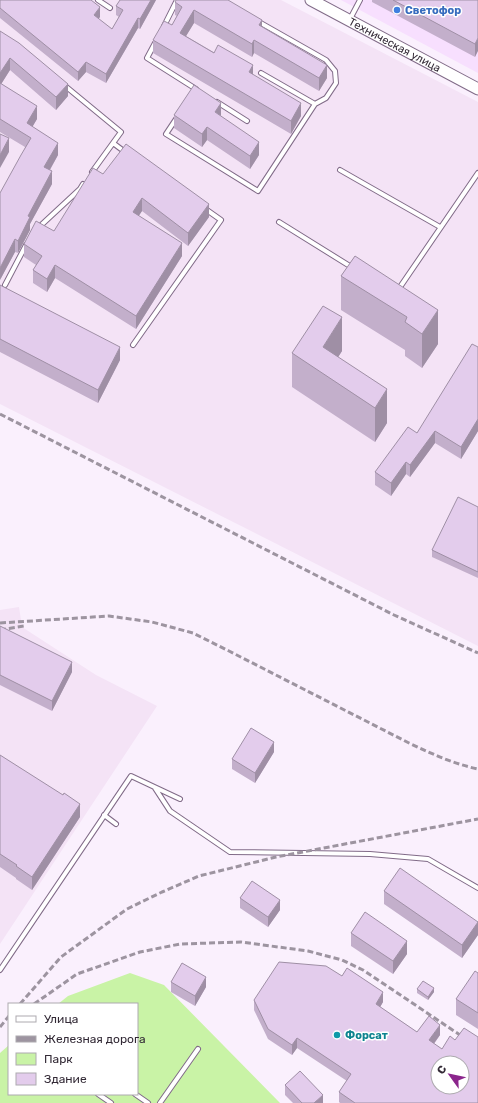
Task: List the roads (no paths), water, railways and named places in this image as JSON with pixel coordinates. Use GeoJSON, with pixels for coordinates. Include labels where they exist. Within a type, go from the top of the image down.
{"type":"FeatureCollection","features":[{"type":"Feature","properties":{"kind":"main road","name":"Техническая улица"},"geometry":{"type":"LineString","coordinates":[[311,0],[478,89]]}},
{"type":"Feature","properties":{"kind":"lane"},"geometry":{"type":"LineString","coordinates":[[98,0],[110,8]]}},
{"type":"Feature","properties":{"kind":"lane"},"geometry":{"type":"LineString","coordinates":[[160,32],[176,0]]}},
{"type":"Feature","properties":{"kind":"lane"},"geometry":{"type":"LineString","coordinates":[[349,20],[360,0]]}},
{"type":"Feature","properties":{"kind":"lane"},"geometry":{"type":"LineString","coordinates":[[179,115],[166,134],[258,190],[315,104],[326,98],[336,83],[335,71],[326,60],[253,19]]}},
{"type":"Feature","properties":{"kind":"lane"},"geometry":{"type":"LineString","coordinates":[[157,39],[148,58],[202,93]]}},
{"type":"Feature","properties":{"kind":"lane"},"geometry":{"type":"LineString","coordinates":[[261,73],[315,104]]}},
{"type":"Feature","properties":{"kind":"lane"},"geometry":{"type":"LineString","coordinates":[[33,232],[80,189],[121,132],[59,81]]}},
{"type":"Feature","properties":{"kind":"lane"},"geometry":{"type":"LineString","coordinates":[[192,95],[196,89]]}},
{"type":"Feature","properties":{"kind":"lane"},"geometry":{"type":"LineString","coordinates":[[215,101],[247,121]]}},
{"type":"Feature","properties":{"kind":"lane"},"geometry":{"type":"LineString","coordinates":[[113,143],[132,157]]}},
{"type":"Feature","properties":{"kind":"lane"},"geometry":{"type":"LineString","coordinates":[[340,170],[440,228]]}},
{"type":"Feature","properties":{"kind":"lane"},"geometry":{"type":"LineString","coordinates":[[395,294],[478,173]]}},
{"type":"Feature","properties":{"kind":"lane"},"geometry":{"type":"LineString","coordinates":[[134,345],[221,220],[202,206]]}},
{"type":"Feature","properties":{"kind":"lane"},"geometry":{"type":"LineString","coordinates":[[279,222],[356,270]]}},
{"type":"Feature","properties":{"kind":"lane"},"geometry":{"type":"LineString","coordinates":[[5,285],[29,239]]}},
{"type":"Feature","properties":{"kind":"lane"},"geometry":{"type":"LineString","coordinates":[[0,970],[131,776],[180,799]]}},
{"type":"Feature","properties":{"kind":"lane"},"geometry":{"type":"LineString","coordinates":[[155,788],[170,811],[230,852],[370,854],[428,859],[478,888]]}},
{"type":"Feature","properties":{"kind":"lane"},"geometry":{"type":"LineString","coordinates":[[104,815],[116,824]]}},
{"type":"Feature","properties":{"kind":"lane"},"geometry":{"type":"LineString","coordinates":[[160,1103],[198,1049]]}},
{"type":"Feature","properties":{"kind":"lane"},"geometry":{"type":"LineString","coordinates":[[99,1095],[111,1103]]}},
{"type":"Feature","properties":{"kind":"lane"},"geometry":{"type":"LineString","coordinates":[[136,1095],[148,1103]]}},
{"type":"Feature","properties":{"kind":"railway"},"geometry":{"type":"LineString","coordinates":[[0,414],[394,615],[478,653]]}},
{"type":"Feature","properties":{"kind":"railway"},"geometry":{"type":"LineString","coordinates":[[0,623],[109,616],[152,622],[193,633],[409,743],[435,755],[478,769]]}},
{"type":"Feature","properties":{"kind":"railway"},"geometry":{"type":"LineString","coordinates":[[0,630],[24,626]]}},
{"type":"Feature","properties":{"kind":"railway"},"geometry":{"type":"LineString","coordinates":[[21,1003],[61,957],[127,909],[199,876],[276,857],[478,819]]}},
{"type":"Feature","properties":{"kind":"railway"},"geometry":{"type":"LineString","coordinates":[[35,1003],[77,974],[140,952],[180,944],[241,942],[308,951],[342,960],[363,970],[460,1035]]}},
{"type":"Feature","properties":{"kind":"railway"},"geometry":{"type":"LineString","coordinates":[[0,1027],[8,1017]]}},
{"type":"Feature","properties":{"kind":"place","name":"Светофор"},"geometry":{"type":"Point","coordinates":[397,10]}},
{"type":"Feature","properties":{"kind":"place","name":"Форсат"},"geometry":{"type":"Point","coordinates":[337,1035]}}]}
